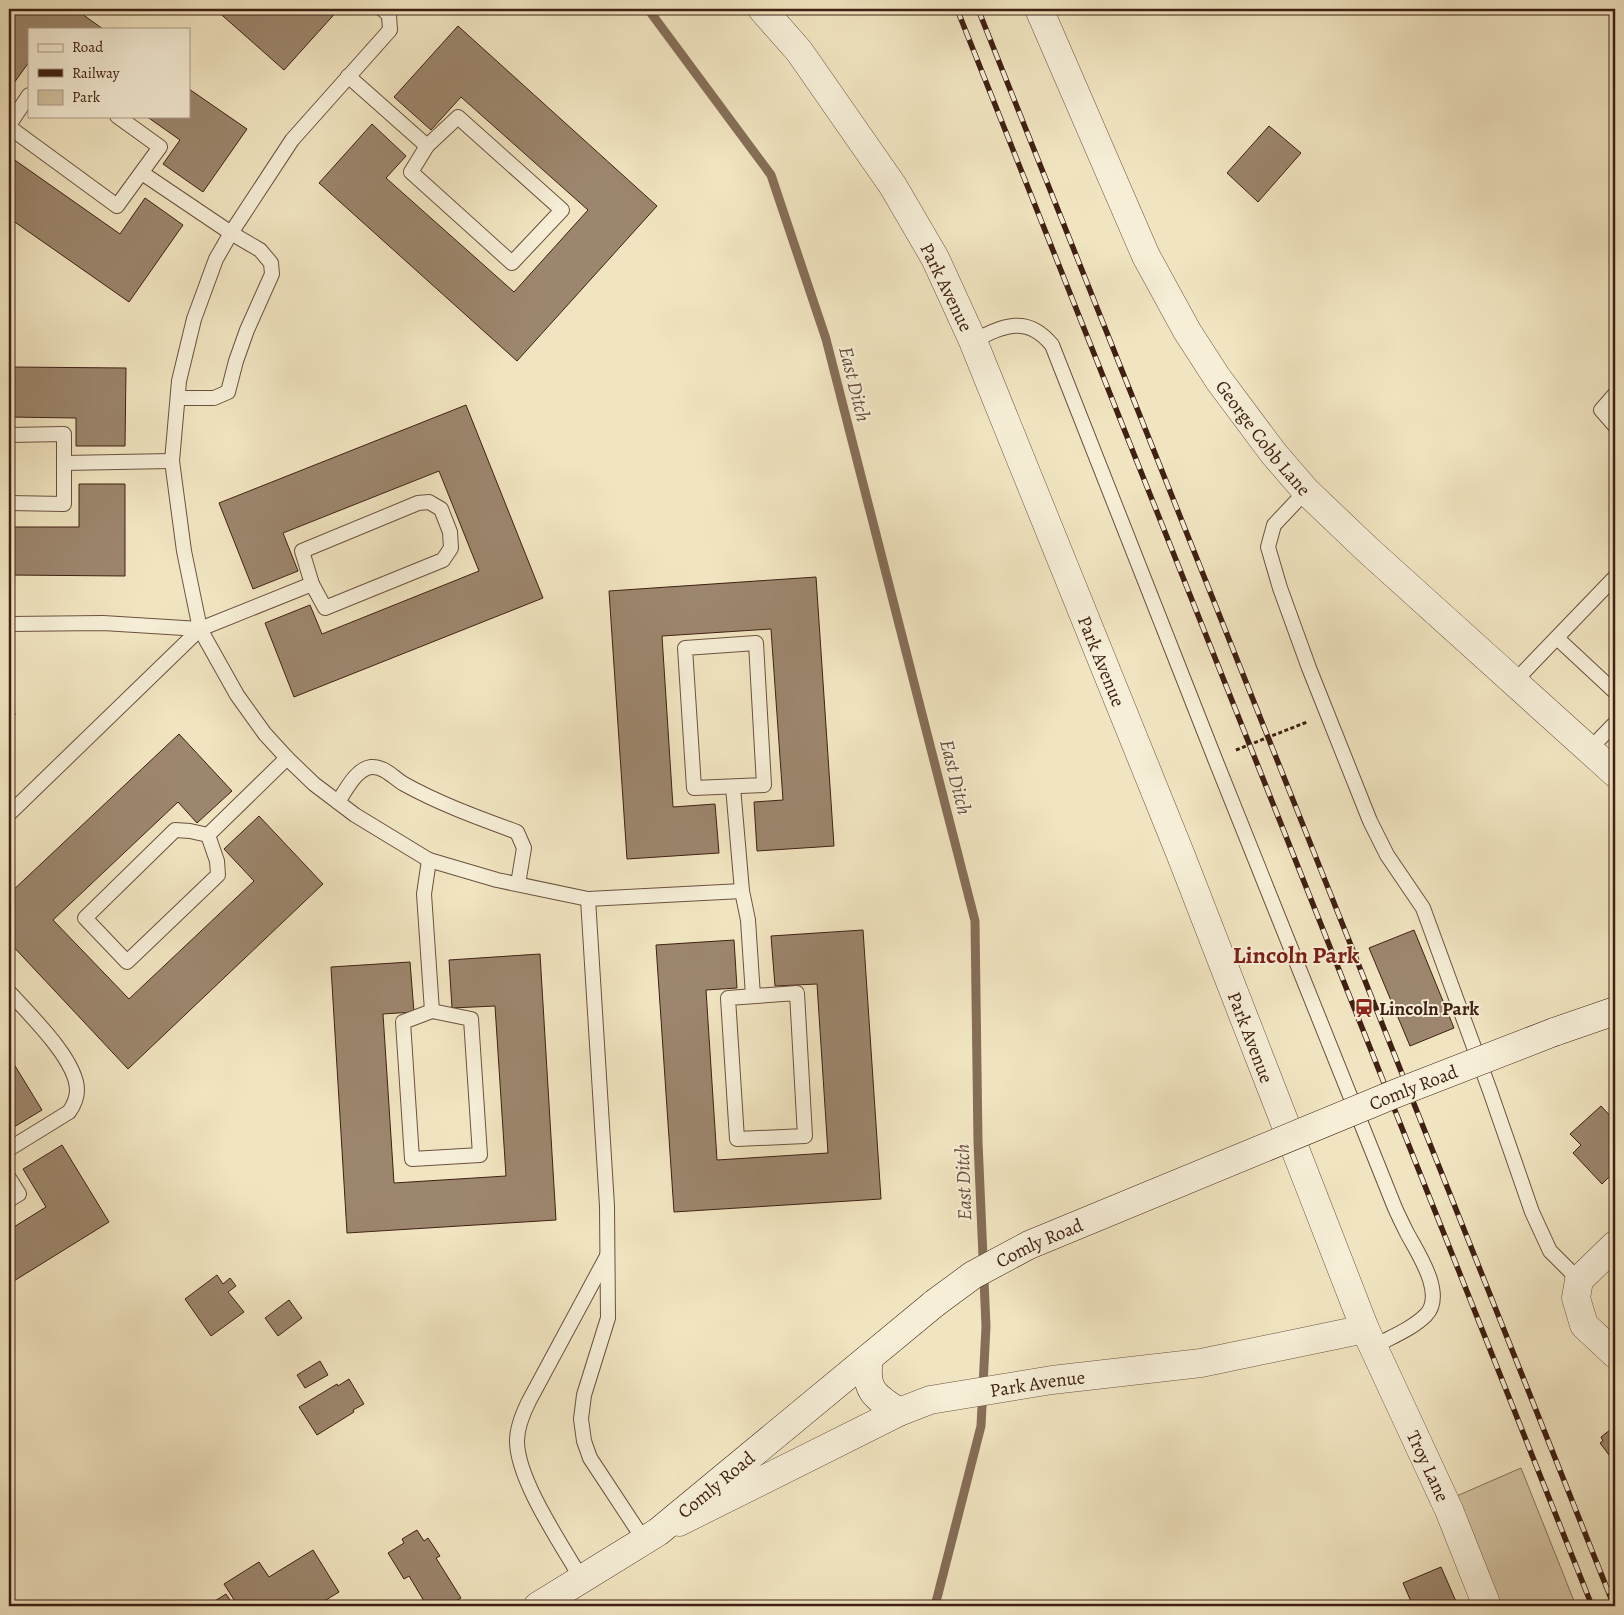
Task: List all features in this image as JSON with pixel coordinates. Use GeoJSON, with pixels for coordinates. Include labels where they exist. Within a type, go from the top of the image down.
{"type":"FeatureCollection","features":[{"type":"Feature","properties":{"kind":"street","name":"Park Avenue"},"geometry":{"type":"LineString","coordinates":[[651,1536],[899,1412],[930,1400],[1052,1380],[1201,1363],[1369,1338],[1184,862],[973,341],[935,258],[893,186],[799,51],[762,9]]}},
{"type":"Feature","properties":{"kind":"street","name":"George Cobb Lane"},"geometry":{"type":"LineString","coordinates":[[1039,9],[1146,256],[1187,331],[1218,379],[1274,454],[1306,491],[1615,773]]}},
{"type":"Feature","properties":{"kind":"street","name":"Comly Road"},"geometry":{"type":"LineString","coordinates":[[538,1606],[651,1536],[935,1303],[973,1275],[1029,1246],[1397,1093],[1554,1032],[1615,1011]]}},
{"type":"Feature","properties":{"kind":"street"},"geometry":{"type":"LineString","coordinates":[[1554,1032],[1615,1028]]}},
{"type":"Feature","properties":{"kind":"street"},"geometry":{"type":"LineString","coordinates":[[1615,1245],[1579,1280],[1576,1298],[1584,1325],[1615,1354]]}},
{"type":"Feature","properties":{"kind":"street","name":"Troy Lane"},"geometry":{"type":"LineString","coordinates":[[1369,1338],[1449,1510],[1487,1606]]}},
{"type":"Feature","properties":{"kind":"street"},"geometry":{"type":"LineString","coordinates":[[869,1358],[867,1372],[870,1386],[877,1398],[899,1412]]}},
{"type":"Feature","properties":{"kind":"lane"},"geometry":{"type":"LineString","coordinates":[[382,9],[389,15],[390,30],[292,140],[230,233],[216,259],[194,318],[179,382],[172,461],[184,551],[200,629],[236,695],[265,734],[287,758],[314,784],[355,815],[429,860],[473,873],[588,899],[742,891]]}},
{"type":"Feature","properties":{"kind":"lane"},"geometry":{"type":"LineString","coordinates":[[348,76],[427,146]]}},
{"type":"Feature","properties":{"kind":"lane"},"geometry":{"type":"LineString","coordinates":[[28,97],[9,126],[117,206],[160,147],[120,118]]}},
{"type":"Feature","properties":{"kind":"lane"},"geometry":{"type":"LineString","coordinates":[[458,118],[562,210],[512,263],[411,172],[427,146],[458,118]]}},
{"type":"Feature","properties":{"kind":"lane"},"geometry":{"type":"LineString","coordinates":[[142,173],[230,233],[260,250],[271,263],[272,274],[247,330],[236,360],[228,392],[214,398],[178,398]]}},
{"type":"Feature","properties":{"kind":"lane"},"geometry":{"type":"LineString","coordinates":[[973,341],[999,328],[1017,324],[1043,333],[1052,345],[1395,1208],[1420,1256],[1431,1283],[1432,1302],[1428,1313],[1416,1324],[1369,1338]]}},
{"type":"Feature","properties":{"kind":"lane"},"geometry":{"type":"LineString","coordinates":[[1615,394],[1601,410],[1615,426]]}},
{"type":"Feature","properties":{"kind":"lane"},"geometry":{"type":"LineString","coordinates":[[9,434],[64,434],[64,504],[9,503]]}},
{"type":"Feature","properties":{"kind":"lane"},"geometry":{"type":"LineString","coordinates":[[64,463],[172,461]]}},
{"type":"Feature","properties":{"kind":"lane"},"geometry":{"type":"LineString","coordinates":[[1306,491],[1274,525],[1268,547],[1280,588],[1370,821],[1387,855],[1423,908],[1532,1212],[1550,1252],[1579,1280]]}},
{"type":"Feature","properties":{"kind":"lane"},"geometry":{"type":"LineString","coordinates":[[429,502],[441,509],[450,532],[451,548],[443,560],[325,608],[312,584],[302,551],[418,503],[429,502]]}},
{"type":"Feature","properties":{"kind":"lane"},"geometry":{"type":"LineString","coordinates":[[1514,682],[1615,577]]}},
{"type":"Feature","properties":{"kind":"lane"},"geometry":{"type":"LineString","coordinates":[[9,814],[200,629],[312,584]]}},
{"type":"Feature","properties":{"kind":"lane"},"geometry":{"type":"LineString","coordinates":[[9,624],[103,623],[200,629]]}},
{"type":"Feature","properties":{"kind":"lane"},"geometry":{"type":"LineString","coordinates":[[1557,638],[1615,692]]}},
{"type":"Feature","properties":{"kind":"lane"},"geometry":{"type":"LineString","coordinates":[[756,643],[764,785],[733,787],[694,788],[685,648],[756,643]]}},
{"type":"Feature","properties":{"kind":"lane"},"geometry":{"type":"LineString","coordinates":[[1589,750],[1615,723]]}},
{"type":"Feature","properties":{"kind":"lane"},"geometry":{"type":"LineString","coordinates":[[208,835],[287,758]]}},
{"type":"Feature","properties":{"kind":"lane"},"geometry":{"type":"LineString","coordinates":[[338,802],[356,776],[369,767],[379,767],[404,784],[441,802],[517,832],[524,848],[518,884]]}},
{"type":"Feature","properties":{"kind":"lane"},"geometry":{"type":"LineString","coordinates":[[733,787],[742,891],[748,920],[753,996]]}},
{"type":"Feature","properties":{"kind":"lane"},"geometry":{"type":"LineString","coordinates":[[175,830],[208,835],[218,861],[218,874],[127,962],[85,918],[175,830]]}},
{"type":"Feature","properties":{"kind":"lane"},"geometry":{"type":"LineString","coordinates":[[429,860],[424,894],[432,1010]]}},
{"type":"Feature","properties":{"kind":"lane"},"geometry":{"type":"LineString","coordinates":[[588,899],[607,1206],[608,1318],[584,1396],[582,1419],[584,1441],[594,1465],[651,1536]]}},
{"type":"Feature","properties":{"kind":"lane"},"geometry":{"type":"LineString","coordinates":[[9,992],[52,1041],[68,1063],[77,1090],[75,1104],[70,1112],[9,1149]]}},
{"type":"Feature","properties":{"kind":"lane"},"geometry":{"type":"LineString","coordinates":[[796,993],[805,1136],[737,1139],[728,998],[753,996],[796,993]]}},
{"type":"Feature","properties":{"kind":"lane"},"geometry":{"type":"LineString","coordinates":[[432,1010],[471,1019],[480,1155],[412,1159],[403,1022],[432,1010]]}},
{"type":"Feature","properties":{"kind":"lane"},"geometry":{"type":"LineString","coordinates":[[9,1178],[19,1194],[9,1200]]}},
{"type":"Feature","properties":{"kind":"lane"},"geometry":{"type":"LineString","coordinates":[[582,1580],[528,1484],[519,1462],[517,1440],[520,1420],[529,1401],[608,1255]]}},
{"type":"Feature","properties":{"kind":"path"},"geometry":{"type":"LineString","coordinates":[[1215,759],[1328,714]]}},
{"type":"Feature","properties":{"kind":"green space"},"geometry":{"type":"Polygon","coordinates":[[[1521,1468],[1576,1606],[1493,1606],[1452,1498],[1521,1468]]]}},
{"type":"Feature","properties":{"kind":"building"},"geometry":{"type":"Polygon","coordinates":[[[9,9],[75,9],[102,28],[28,28],[28,63],[9,90],[9,9]]]}},
{"type":"Feature","properties":{"kind":"building"},"geometry":{"type":"Polygon","coordinates":[[[215,9],[339,9],[284,70],[215,9]]]}},
{"type":"Feature","properties":{"kind":"building"},"geometry":{"type":"Polygon","coordinates":[[[458,26],[657,206],[517,361],[319,183],[372,124],[406,156],[386,178],[514,292],[588,210],[461,97],[431,130],[394,97],[458,26]]]}},
{"type":"Feature","properties":{"kind":"building"},"geometry":{"type":"Polygon","coordinates":[[[190,90],[247,129],[203,192],[163,164],[180,140],[149,118],[190,118],[190,90]]]}},
{"type":"Feature","properties":{"kind":"building"},"geometry":{"type":"Polygon","coordinates":[[[1269,126],[1301,153],[1258,202],[1227,173],[1269,126]]]}},
{"type":"Feature","properties":{"kind":"building"},"geometry":{"type":"Polygon","coordinates":[[[9,156],[120,234],[145,198],[183,225],[129,302],[9,218],[9,156]]]}},
{"type":"Feature","properties":{"kind":"building"},"geometry":{"type":"Polygon","coordinates":[[[9,367],[126,368],[125,446],[76,446],[76,418],[9,417],[9,367]]]}},
{"type":"Feature","properties":{"kind":"building"},"geometry":{"type":"Polygon","coordinates":[[[466,405],[543,598],[294,697],[265,623],[310,605],[322,634],[479,571],[439,471],[283,533],[298,571],[253,589],[219,503],[466,405]]]}},
{"type":"Feature","properties":{"kind":"building"},"geometry":{"type":"Polygon","coordinates":[[[79,484],[125,484],[125,576],[9,575],[9,527],[79,527],[79,484]]]}},
{"type":"Feature","properties":{"kind":"building"},"geometry":{"type":"Polygon","coordinates":[[[816,577],[834,846],[757,851],[754,802],[783,800],[771,629],[662,636],[673,807],[715,804],[719,853],[627,859],[609,591],[816,577]]]}},
{"type":"Feature","properties":{"kind":"building"},"geometry":{"type":"Polygon","coordinates":[[[9,701],[15,714],[9,733],[9,701]]]}},
{"type":"Feature","properties":{"kind":"building"},"geometry":{"type":"Polygon","coordinates":[[[179,734],[232,791],[197,823],[178,802],[53,920],[129,999],[254,881],[224,849],[259,816],[323,884],[128,1069],[9,942],[9,894],[179,734]]]}},
{"type":"Feature","properties":{"kind":"building"},"geometry":{"type":"Polygon","coordinates":[[[863,930],[881,1199],[674,1212],[656,945],[734,940],[737,988],[706,990],[717,1160],[828,1153],[817,984],[775,986],[771,936],[863,930]]]}},
{"type":"Feature","properties":{"kind":"building","name":"Lincoln Park"},"geometry":{"type":"Polygon","coordinates":[[[1414,930],[1454,1028],[1410,1046],[1369,948],[1414,930]]]}},
{"type":"Feature","properties":{"kind":"building"},"geometry":{"type":"Polygon","coordinates":[[[540,954],[556,1220],[347,1233],[331,967],[410,962],[414,1012],[383,1014],[394,1183],[506,1176],[495,1006],[452,1008],[449,960],[540,954]]]}},
{"type":"Feature","properties":{"kind":"building"},"geometry":{"type":"Polygon","coordinates":[[[9,1056],[42,1110],[9,1130],[9,1056]]]}},
{"type":"Feature","properties":{"kind":"building"},"geometry":{"type":"Polygon","coordinates":[[[1601,1106],[1615,1121],[1615,1182],[1610,1176],[1602,1184],[1573,1153],[1581,1145],[1570,1134],[1601,1106]]]}},
{"type":"Feature","properties":{"kind":"building"},"geometry":{"type":"Polygon","coordinates":[[[62,1145],[109,1222],[9,1284],[9,1230],[46,1207],[23,1169],[62,1145]]]}},
{"type":"Feature","properties":{"kind":"building"},"geometry":{"type":"Polygon","coordinates":[[[217,1275],[223,1284],[230,1278],[236,1286],[228,1292],[244,1312],[211,1336],[185,1299],[217,1275]]]}},
{"type":"Feature","properties":{"kind":"building"},"geometry":{"type":"Polygon","coordinates":[[[289,1300],[302,1318],[278,1336],[265,1318],[289,1300]]]}},
{"type":"Feature","properties":{"kind":"building"},"geometry":{"type":"Polygon","coordinates":[[[320,1361],[328,1375],[305,1388],[297,1375],[320,1361]]]}},
{"type":"Feature","properties":{"kind":"building"},"geometry":{"type":"Polygon","coordinates":[[[349,1379],[364,1404],[317,1435],[299,1407],[337,1384],[338,1386],[349,1379]]]}},
{"type":"Feature","properties":{"kind":"building"},"geometry":{"type":"Polygon","coordinates":[[[1615,1426],[1615,1463],[1600,1443],[1603,1441],[1601,1437],[1615,1426]]]}},
{"type":"Feature","properties":{"kind":"building"},"geometry":{"type":"Polygon","coordinates":[[[417,1530],[424,1541],[428,1538],[440,1556],[436,1558],[461,1598],[447,1606],[427,1606],[409,1576],[404,1579],[388,1553],[404,1543],[402,1539],[417,1530]]]}},
{"type":"Feature","properties":{"kind":"building"},"geometry":{"type":"Polygon","coordinates":[[[313,1550],[339,1592],[316,1606],[238,1606],[224,1584],[259,1562],[269,1577],[313,1550]]]}},
{"type":"Feature","properties":{"kind":"building"},"geometry":{"type":"Polygon","coordinates":[[[1441,1567],[1458,1606],[1413,1606],[1403,1583],[1441,1567]]]}},
{"type":"Feature","properties":{"kind":"building"},"geometry":{"type":"Polygon","coordinates":[[[226,1594],[234,1606],[207,1606],[226,1594]]]}},
{"type":"Feature","properties":{"kind":"waterway","name":"East Ditch"},"geometry":{"type":"LineString","coordinates":[[648,9],[771,175],[826,339],[975,921],[978,1142],[986,1326],[981,1426],[935,1606]]}},
{"type":"Feature","properties":{"kind":"railway"},"geometry":{"type":"LineString","coordinates":[[957,9],[1592,1606]]}},
{"type":"Feature","properties":{"kind":"railway"},"geometry":{"type":"LineString","coordinates":[[978,9],[1614,1606]]}},
{"type":"Feature","properties":{"kind":"place","name":"Lincoln Park"},"geometry":{"type":"Point","coordinates":[1364,1008]}},
{"type":"Feature","properties":{"kind":"district","name":"Lincoln Park"},"geometry":{"type":"Point","coordinates":[1296,955]}}]}
